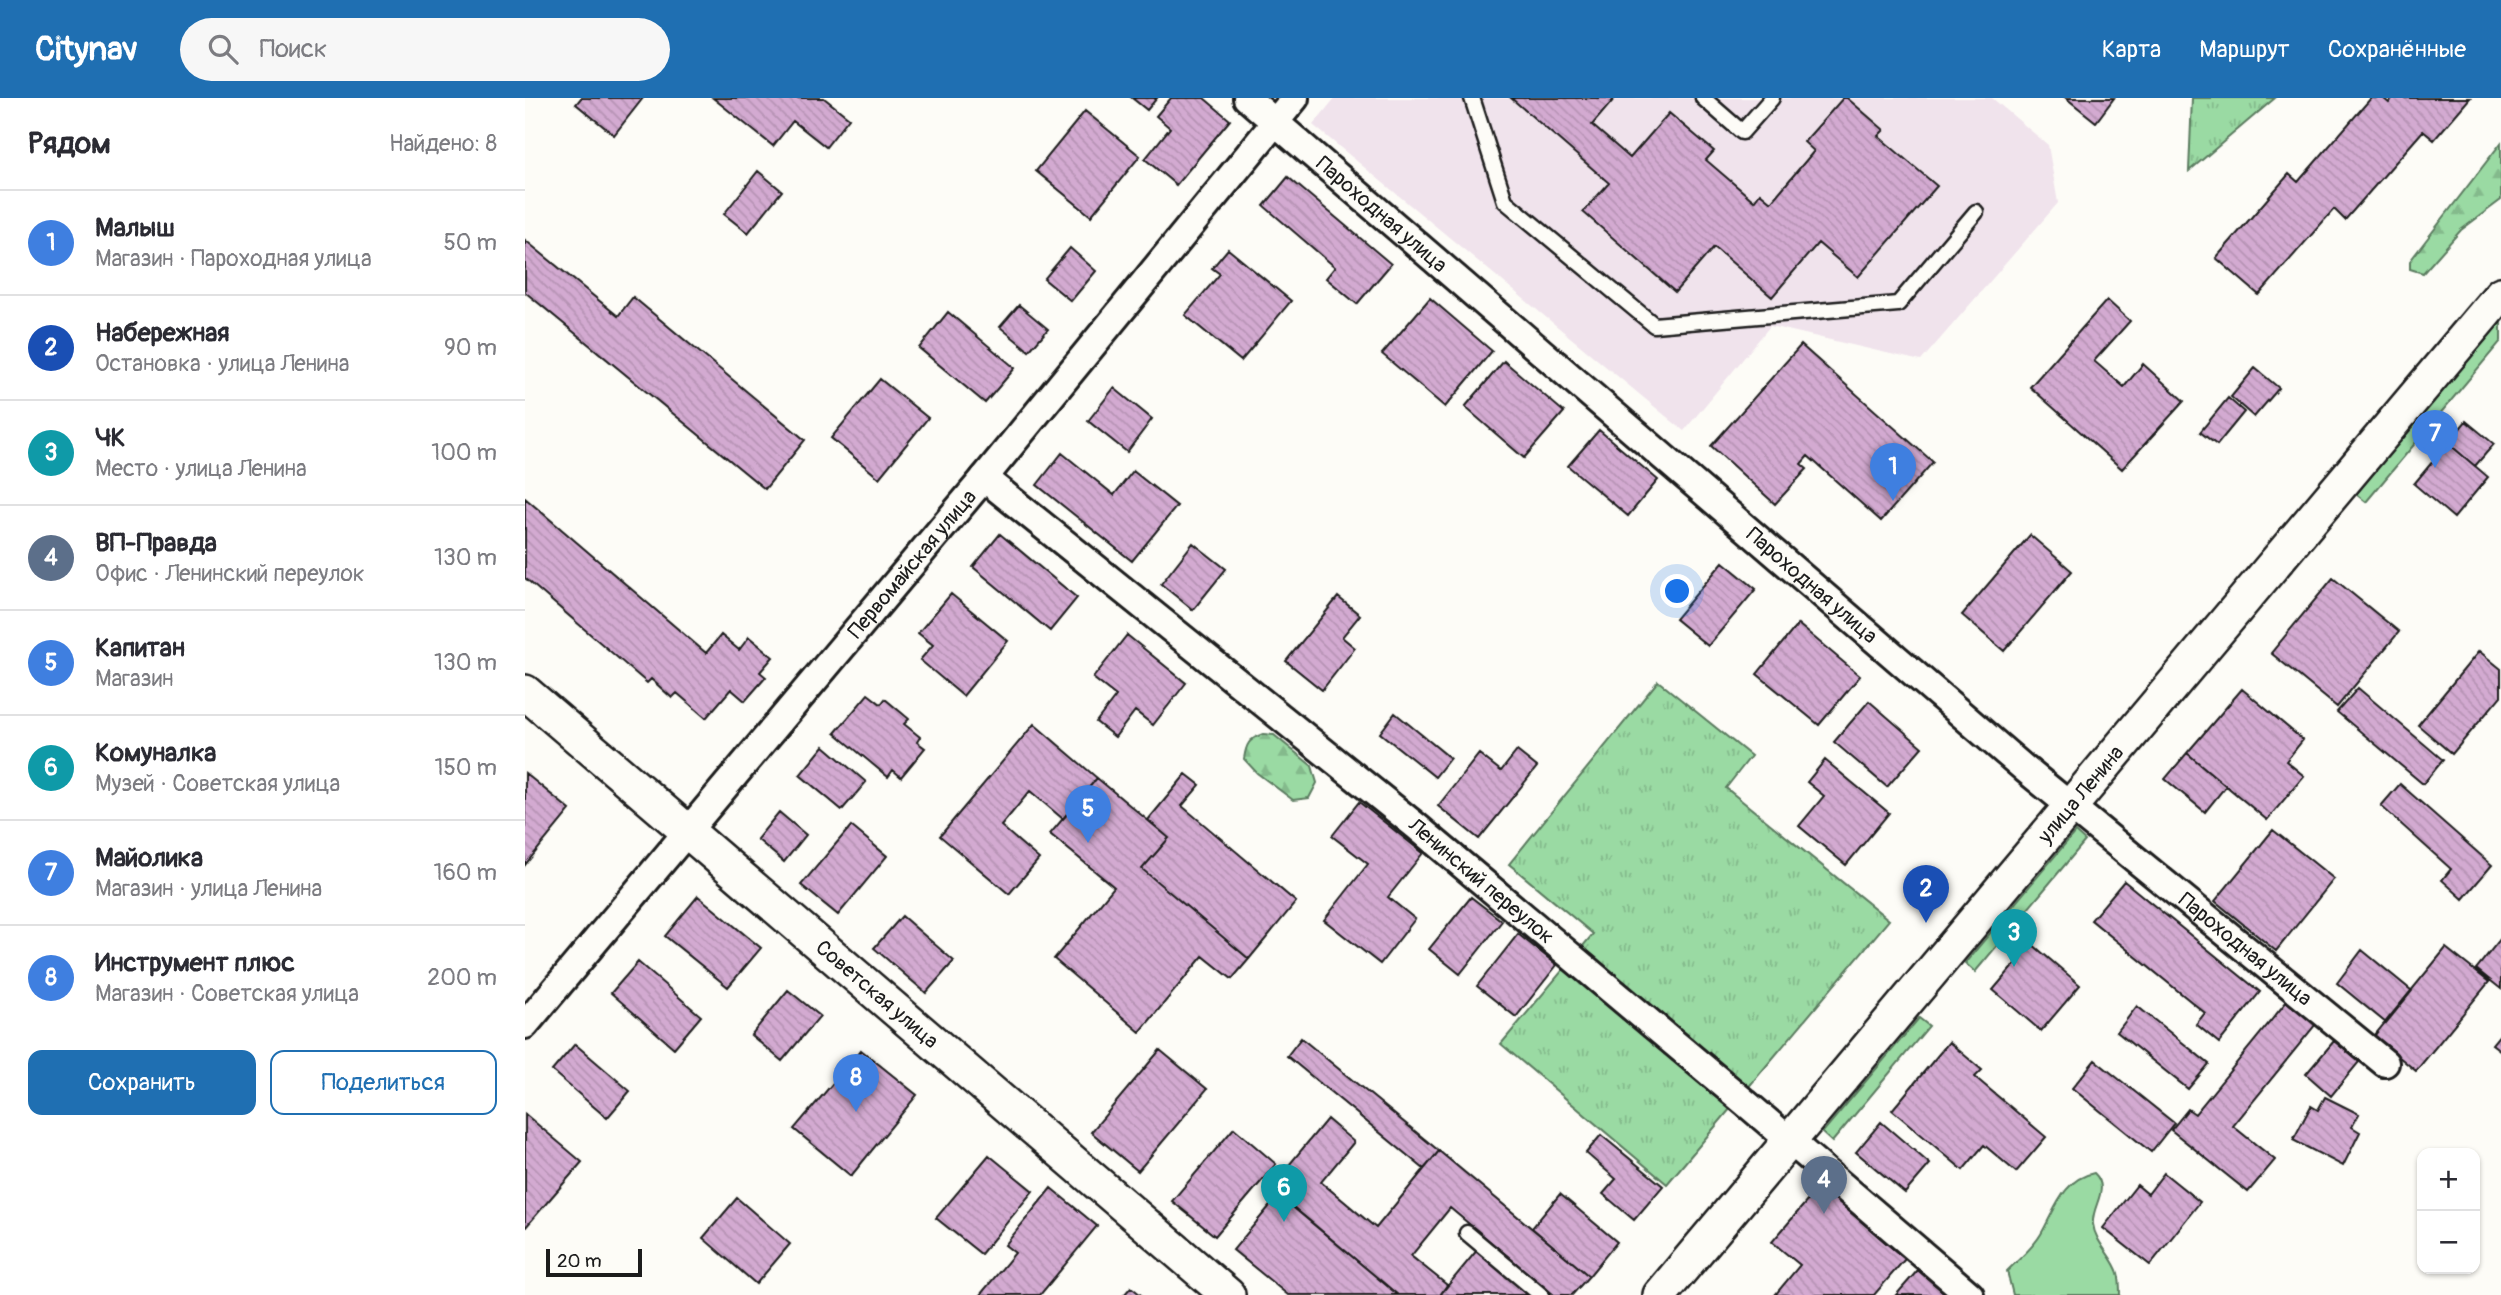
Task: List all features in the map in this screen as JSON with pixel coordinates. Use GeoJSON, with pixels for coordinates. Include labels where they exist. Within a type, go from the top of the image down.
{"type":"FeatureCollection","features":[{"type":"Feature","properties":{"kind":"street","name":"Пароходная улица"},"geometry":{"type":"LineString","coordinates":[[1247,98],[2070,807],[2385,1063]]}},
{"type":"Feature","properties":{"kind":"street","name":"Первомайская улица"},"geometry":{"type":"LineString","coordinates":[[525,1025],[984,478],[1294,98]]}},
{"type":"Feature","properties":{"kind":"street","name":"улица Ленина"},"geometry":{"type":"LineString","coordinates":[[1660,1295],[2501,294]]}},
{"type":"Feature","properties":{"kind":"street","name":"Ленинский переулок"},"geometry":{"type":"LineString","coordinates":[[984,478],[1416,826],[1970,1295]]}},
{"type":"Feature","properties":{"kind":"street","name":"Советская улица"},"geometry":{"type":"LineString","coordinates":[[525,692],[1228,1295]]}},
{"type":"Feature","properties":{"kind":"lane"},"geometry":{"type":"LineString","coordinates":[[1472,98],[1506,201],[1654,325],[1898,304],[1976,212]]}},
{"type":"Feature","properties":{"kind":"lane"},"geometry":{"type":"LineString","coordinates":[[1703,98],[1742,132],[1772,98]]}},
{"type":"Feature","properties":{"kind":"lane"},"geometry":{"type":"LineString","coordinates":[[1467,1233],[1541,1295]]}},
{"type":"Feature","properties":{"kind":"shaded area"},"geometry":{"type":"Polygon","coordinates":[[[1335,98],[1992,98],[2048,145],[2058,203],[1921,361],[1770,326],[1684,431],[1313,125],[1335,98]]]}},
{"type":"Feature","properties":{"kind":"green space"},"geometry":{"type":"Polygon","coordinates":[[[2192,98],[2275,98],[2189,171],[2192,98]]]}},
{"type":"Feature","properties":{"kind":"green space"},"geometry":{"type":"Polygon","coordinates":[[[2501,143],[2501,200],[2461,230],[2423,273],[2410,269],[2410,261],[2501,143]]]}},
{"type":"Feature","properties":{"kind":"green space"},"geometry":{"type":"Polygon","coordinates":[[[2501,321],[2501,341],[2366,502],[2356,494],[2501,321]]]}},
{"type":"Feature","properties":{"kind":"green space"},"geometry":{"type":"Polygon","coordinates":[[[1658,681],[1751,756],[1726,788],[1889,920],[1667,1184],[1501,1044],[1593,934],[1509,864],[1658,681]]]}},
{"type":"Feature","properties":{"kind":"green space"},"geometry":{"type":"Polygon","coordinates":[[[1263,734],[1274,735],[1312,766],[1317,783],[1309,798],[1293,800],[1257,773],[1244,759],[1249,743],[1263,734]]]}},
{"type":"Feature","properties":{"kind":"green space"},"geometry":{"type":"Polygon","coordinates":[[[2075,832],[2085,841],[1975,972],[1965,963],[2075,832]]]}},
{"type":"Feature","properties":{"kind":"green space"},"geometry":{"type":"Polygon","coordinates":[[[1919,1018],[1929,1026],[1832,1142],[1822,1133],[1919,1018]]]}},
{"type":"Feature","properties":{"kind":"green space"},"geometry":{"type":"Polygon","coordinates":[[[2094,1173],[2099,1179],[2101,1191],[2093,1217],[2094,1231],[2116,1267],[2120,1295],[2013,1295],[2007,1271],[2038,1239],[2067,1189],[2083,1176],[2094,1173]]]}},
{"type":"Feature","properties":{"kind":"building"},"geometry":{"type":"Polygon","coordinates":[[[581,98],[643,98],[614,135],[576,104],[581,98]]]}},
{"type":"Feature","properties":{"kind":"building"},"geometry":{"type":"Polygon","coordinates":[[[713,98],[824,98],[849,118],[826,147],[793,121],[773,146],[713,98]]]}},
{"type":"Feature","properties":{"kind":"building"},"geometry":{"type":"Polygon","coordinates":[[[1132,98],[1157,98],[1147,110],[1132,98]]]}},
{"type":"Feature","properties":{"kind":"building"},"geometry":{"type":"Polygon","coordinates":[[[1171,98],[1204,98],[1230,120],[1176,185],[1145,159],[1170,128],[1156,116],[1171,98]]]}},
{"type":"Feature","properties":{"kind":"building"},"geometry":{"type":"Polygon","coordinates":[[[1511,98],[1615,98],[1592,125],[1630,158],[1669,113],[1714,151],[1706,160],[1754,201],[1760,193],[1771,202],[1814,151],[1804,142],[1843,98],[1847,98],[1884,130],[1878,136],[1937,186],[1858,277],[1818,243],[1772,297],[1714,247],[1675,292],[1583,212],[1609,183],[1511,98]]]}},
{"type":"Feature","properties":{"kind":"building"},"geometry":{"type":"Polygon","coordinates":[[[2066,98],[2114,98],[2096,122],[2066,98]]]}},
{"type":"Feature","properties":{"kind":"building"},"geometry":{"type":"Polygon","coordinates":[[[2371,98],[2383,98],[2389,103],[2393,98],[2470,98],[2434,140],[2423,131],[2345,220],[2334,209],[2259,295],[2216,258],[2289,174],[2298,182],[2371,98]]]}},
{"type":"Feature","properties":{"kind":"building"},"geometry":{"type":"Polygon","coordinates":[[[1085,111],[1140,156],[1091,216],[1036,171],[1085,111]]]}},
{"type":"Feature","properties":{"kind":"building"},"geometry":{"type":"Polygon","coordinates":[[[758,171],[782,191],[748,233],[724,214],[758,171]]]}},
{"type":"Feature","properties":{"kind":"building"},"geometry":{"type":"Polygon","coordinates":[[[1288,177],[1391,264],[1357,304],[1326,278],[1335,267],[1264,206],[1288,177]]]}},
{"type":"Feature","properties":{"kind":"building"},"geometry":{"type":"Polygon","coordinates":[[[525,240],[618,316],[633,297],[805,440],[765,489],[525,292],[525,240]]]}},
{"type":"Feature","properties":{"kind":"building"},"geometry":{"type":"Polygon","coordinates":[[[1070,248],[1096,271],[1071,301],[1044,279],[1070,248]]]}},
{"type":"Feature","properties":{"kind":"building"},"geometry":{"type":"Polygon","coordinates":[[[1228,249],[1291,301],[1241,361],[1185,315],[1220,274],[1212,268],[1228,249]]]}},
{"type":"Feature","properties":{"kind":"building"},"geometry":{"type":"Polygon","coordinates":[[[1430,298],[1492,351],[1445,407],[1382,354],[1430,298]]]}},
{"type":"Feature","properties":{"kind":"building"},"geometry":{"type":"Polygon","coordinates":[[[2107,300],[2130,321],[2094,361],[2124,387],[2143,364],[2184,401],[2122,469],[2030,387],[2107,300]]]}},
{"type":"Feature","properties":{"kind":"building"},"geometry":{"type":"Polygon","coordinates":[[[1019,305],[1048,329],[1029,351],[1000,327],[1019,305]]]}},
{"type":"Feature","properties":{"kind":"building"},"geometry":{"type":"Polygon","coordinates":[[[948,312],[1015,368],[985,403],[919,348],[948,312]]]}},
{"type":"Feature","properties":{"kind":"building"},"geometry":{"type":"Polygon","coordinates":[[[1801,345],[1933,462],[1881,521],[1808,456],[1801,464],[1807,469],[1775,504],[1711,446],[1801,345]]]}},
{"type":"Feature","properties":{"kind":"building"},"geometry":{"type":"Polygon","coordinates":[[[1504,361],[1564,412],[1524,458],[1465,407],[1504,361]]]}},
{"type":"Feature","properties":{"kind":"building"},"geometry":{"type":"Polygon","coordinates":[[[2255,368],[2279,388],[2254,417],[2231,397],[2255,368]]]}},
{"type":"Feature","properties":{"kind":"building"},"geometry":{"type":"Polygon","coordinates":[[[880,379],[928,418],[879,478],[831,438],[880,379]]]}},
{"type":"Feature","properties":{"kind":"building"},"geometry":{"type":"Polygon","coordinates":[[[1114,388],[1152,419],[1127,452],[1088,421],[1114,388]]]}},
{"type":"Feature","properties":{"kind":"building"},"geometry":{"type":"Polygon","coordinates":[[[2228,398],[2244,412],[2217,445],[2200,432],[2228,398]]]}},
{"type":"Feature","properties":{"kind":"building"},"geometry":{"type":"Polygon","coordinates":[[[2466,421],[2494,444],[2475,466],[2448,443],[2466,421]]]}},
{"type":"Feature","properties":{"kind":"building"},"geometry":{"type":"Polygon","coordinates":[[[1599,430],[1658,480],[1628,516],[1568,466],[1599,430]]]}},
{"type":"Feature","properties":{"kind":"building"},"geometry":{"type":"Polygon","coordinates":[[[2448,443],[2488,477],[2454,518],[2414,484],[2448,443]]]}},
{"type":"Feature","properties":{"kind":"building"},"geometry":{"type":"Polygon","coordinates":[[[1062,453],[1114,495],[1133,471],[1177,506],[1132,561],[1037,485],[1062,453]]]}},
{"type":"Feature","properties":{"kind":"building"},"geometry":{"type":"Polygon","coordinates":[[[525,498],[706,653],[721,635],[739,650],[749,637],[773,657],[760,672],[766,677],[745,701],[731,689],[706,718],[677,693],[672,698],[651,679],[647,683],[525,578],[525,498]]]}},
{"type":"Feature","properties":{"kind":"building"},"geometry":{"type":"Polygon","coordinates":[[[1000,534],[1077,598],[1050,631],[973,567],[1000,534]]]}},
{"type":"Feature","properties":{"kind":"building"},"geometry":{"type":"Polygon","coordinates":[[[2030,535],[2072,571],[2004,651],[1962,615],[2030,535]]]}},
{"type":"Feature","properties":{"kind":"building"},"geometry":{"type":"Polygon","coordinates":[[[1193,543],[1226,569],[1193,610],[1161,584],[1193,543]]]}},
{"type":"Feature","properties":{"kind":"building"},"geometry":{"type":"Polygon","coordinates":[[[1723,562],[1756,589],[1708,646],[1675,619],[1723,562]]]}},
{"type":"Feature","properties":{"kind":"building"},"geometry":{"type":"Polygon","coordinates":[[[2333,578],[2399,632],[2337,707],[2271,653],[2333,578]]]}},
{"type":"Feature","properties":{"kind":"building"},"geometry":{"type":"Polygon","coordinates":[[[951,594],[1008,641],[963,696],[920,660],[933,645],[918,633],[951,594]]]}},
{"type":"Feature","properties":{"kind":"building"},"geometry":{"type":"Polygon","coordinates":[[[1338,597],[1360,615],[1342,637],[1355,648],[1322,690],[1286,661],[1338,597]]]}},
{"type":"Feature","properties":{"kind":"building"},"geometry":{"type":"Polygon","coordinates":[[[1798,624],[1860,676],[1819,725],[1757,674],[1798,624]]]}},
{"type":"Feature","properties":{"kind":"building"},"geometry":{"type":"Polygon","coordinates":[[[1127,635],[1186,683],[1153,725],[1135,711],[1115,737],[1096,722],[1116,696],[1093,678],[1127,635]]]}},
{"type":"Feature","properties":{"kind":"building"},"geometry":{"type":"Polygon","coordinates":[[[2479,651],[2501,669],[2501,696],[2452,754],[2418,725],[2479,651]]]}},
{"type":"Feature","properties":{"kind":"building"},"geometry":{"type":"Polygon","coordinates":[[[2358,688],[2443,760],[2423,784],[2337,712],[2358,688]]]}},
{"type":"Feature","properties":{"kind":"building"},"geometry":{"type":"Polygon","coordinates":[[[2242,689],[2303,740],[2286,761],[2304,776],[2267,820],[2187,753],[2242,689]]]}},
{"type":"Feature","properties":{"kind":"building"},"geometry":{"type":"Polygon","coordinates":[[[868,694],[881,704],[885,699],[909,719],[904,724],[920,737],[917,742],[925,748],[901,777],[893,770],[888,777],[835,733],[868,694]]]}},
{"type":"Feature","properties":{"kind":"building"},"geometry":{"type":"Polygon","coordinates":[[[1869,701],[1922,747],[1887,787],[1834,742],[1869,701]]]}},
{"type":"Feature","properties":{"kind":"building"},"geometry":{"type":"Polygon","coordinates":[[[1395,713],[1450,758],[1435,777],[1380,733],[1395,713]]]}},
{"type":"Feature","properties":{"kind":"building"},"geometry":{"type":"Polygon","coordinates":[[[1034,724],[1097,778],[1063,819],[1030,791],[1001,826],[1039,859],[1009,894],[940,836],[1034,724]]]}},
{"type":"Feature","properties":{"kind":"building"},"geometry":{"type":"Polygon","coordinates":[[[824,746],[866,782],[842,810],[800,775],[824,746]]]}},
{"type":"Feature","properties":{"kind":"building"},"geometry":{"type":"Polygon","coordinates":[[[1517,751],[1537,767],[1479,839],[1438,806],[1479,754],[1501,771],[1517,751]]]}},
{"type":"Feature","properties":{"kind":"building"},"geometry":{"type":"Polygon","coordinates":[[[2187,753],[2226,786],[2205,812],[2165,779],[2187,753]]]}},
{"type":"Feature","properties":{"kind":"building"},"geometry":{"type":"Polygon","coordinates":[[[1825,760],[1889,813],[1846,865],[1799,826],[1824,796],[1807,782],[1825,760]]]}},
{"type":"Feature","properties":{"kind":"building"},"geometry":{"type":"Polygon","coordinates":[[[525,773],[570,810],[525,865],[525,773]]]}},
{"type":"Feature","properties":{"kind":"building"},"geometry":{"type":"Polygon","coordinates":[[[1186,774],[1200,785],[1182,806],[1296,902],[1249,959],[1142,869],[1169,838],[1148,820],[1186,774]]]}},
{"type":"Feature","properties":{"kind":"building"},"geometry":{"type":"Polygon","coordinates":[[[1097,778],[1169,838],[1142,869],[1249,959],[1232,979],[1203,956],[1140,1032],[1054,959],[1114,887],[1050,834],[1097,778]]]}},
{"type":"Feature","properties":{"kind":"building"},"geometry":{"type":"Polygon","coordinates":[[[2400,784],[2492,865],[2463,899],[2442,880],[2451,869],[2381,806],[2400,784]]]}},
{"type":"Feature","properties":{"kind":"building"},"geometry":{"type":"Polygon","coordinates":[[[1359,802],[1423,853],[1388,897],[1415,919],[1380,964],[1324,920],[1368,864],[1332,836],[1359,802]]]}},
{"type":"Feature","properties":{"kind":"building"},"geometry":{"type":"Polygon","coordinates":[[[779,812],[806,835],[784,862],[757,839],[779,812]]]}},
{"type":"Feature","properties":{"kind":"building"},"geometry":{"type":"Polygon","coordinates":[[[851,826],[887,856],[838,915],[801,885],[851,826]]]}},
{"type":"Feature","properties":{"kind":"building"},"geometry":{"type":"Polygon","coordinates":[[[2273,830],[2334,879],[2276,951],[2215,901],[2273,830]]]}},
{"type":"Feature","properties":{"kind":"building"},"geometry":{"type":"Polygon","coordinates":[[[2124,881],[2260,992],[2219,1043],[2196,1024],[2205,1013],[2091,920],[2124,881]]]}},
{"type":"Feature","properties":{"kind":"building"},"geometry":{"type":"Polygon","coordinates":[[[698,896],[761,948],[728,987],[665,936],[698,896]]]}},
{"type":"Feature","properties":{"kind":"building"},"geometry":{"type":"Polygon","coordinates":[[[1471,897],[1502,921],[1460,974],[1429,949],[1471,897]]]}},
{"type":"Feature","properties":{"kind":"building"},"geometry":{"type":"Polygon","coordinates":[[[902,916],[954,961],[926,993],[874,948],[902,916]]]}},
{"type":"Feature","properties":{"kind":"building"},"geometry":{"type":"Polygon","coordinates":[[[1518,934],[1557,965],[1516,1017],[1477,986],[1518,934]]]}},
{"type":"Feature","properties":{"kind":"building"},"geometry":{"type":"Polygon","coordinates":[[[2501,938],[2501,989],[2476,969],[2501,938]]]}},
{"type":"Feature","properties":{"kind":"building"},"geometry":{"type":"Polygon","coordinates":[[[2032,944],[2080,985],[2041,1031],[1993,990],[2032,944]]]}},
{"type":"Feature","properties":{"kind":"building"},"geometry":{"type":"Polygon","coordinates":[[[2446,948],[2489,982],[2416,1071],[2374,1036],[2446,948]]]}},
{"type":"Feature","properties":{"kind":"building"},"geometry":{"type":"Polygon","coordinates":[[[2362,950],[2412,991],[2386,1023],[2337,983],[2362,950]]]}},
{"type":"Feature","properties":{"kind":"building"},"geometry":{"type":"Polygon","coordinates":[[[638,962],[701,1016],[674,1048],[611,993],[638,962]]]}},
{"type":"Feature","properties":{"kind":"building"},"geometry":{"type":"Polygon","coordinates":[[[788,990],[820,1016],[782,1061],[751,1035],[788,990]]]}},
{"type":"Feature","properties":{"kind":"building"},"geometry":{"type":"Polygon","coordinates":[[[2287,1001],[2316,1024],[2233,1126],[2275,1160],[2248,1192],[2171,1130],[2188,1109],[2195,1114],[2287,1001]]]}},
{"type":"Feature","properties":{"kind":"building"},"geometry":{"type":"Polygon","coordinates":[[[2137,1006],[2209,1064],[2188,1089],[2117,1032],[2137,1006]]]}},
{"type":"Feature","properties":{"kind":"building"},"geometry":{"type":"Polygon","coordinates":[[[2501,1033],[2501,1051],[2492,1044],[2501,1033]]]}},
{"type":"Feature","properties":{"kind":"building"},"geometry":{"type":"Polygon","coordinates":[[[1301,1038],[1439,1151],[1424,1169],[1287,1056],[1301,1038]]]}},
{"type":"Feature","properties":{"kind":"building"},"geometry":{"type":"Polygon","coordinates":[[[2334,1041],[2359,1062],[2331,1096],[2306,1074],[2334,1041]]]}},
{"type":"Feature","properties":{"kind":"building"},"geometry":{"type":"Polygon","coordinates":[[[1949,1042],[1982,1070],[1975,1077],[2046,1137],[2016,1172],[1984,1145],[1963,1170],[1892,1110],[1949,1042]]]}},
{"type":"Feature","properties":{"kind":"building"},"geometry":{"type":"Polygon","coordinates":[[[575,1044],[630,1091],[607,1118],[552,1071],[575,1044]]]}},
{"type":"Feature","properties":{"kind":"building"},"geometry":{"type":"Polygon","coordinates":[[[861,1050],[917,1095],[851,1176],[794,1129],[861,1050]]]}},
{"type":"Feature","properties":{"kind":"building"},"geometry":{"type":"Polygon","coordinates":[[[1160,1050],[1207,1089],[1138,1171],[1091,1132],[1160,1050]]]}},
{"type":"Feature","properties":{"kind":"building"},"geometry":{"type":"Polygon","coordinates":[[[2095,1060],[2174,1123],[2151,1152],[2072,1088],[2095,1060]]]}},
{"type":"Feature","properties":{"kind":"building"},"geometry":{"type":"Polygon","coordinates":[[[2325,1097],[2359,1114],[2352,1127],[2360,1132],[2343,1166],[2293,1140],[2311,1106],[2318,1110],[2325,1097]]]}},
{"type":"Feature","properties":{"kind":"building"},"geometry":{"type":"Polygon","coordinates":[[[525,1114],[582,1162],[525,1228],[525,1114]]]}},
{"type":"Feature","properties":{"kind":"building"},"geometry":{"type":"Polygon","coordinates":[[[1327,1119],[1354,1142],[1321,1182],[1376,1228],[1439,1151],[1589,1276],[1572,1295],[1554,1295],[1450,1208],[1411,1256],[1447,1285],[1440,1295],[1398,1295],[1270,1188],[1327,1119]]]}},
{"type":"Feature","properties":{"kind":"building"},"geometry":{"type":"Polygon","coordinates":[[[1881,1122],[1930,1164],[1905,1193],[1856,1152],[1881,1122]]]}},
{"type":"Feature","properties":{"kind":"building"},"geometry":{"type":"Polygon","coordinates":[[[1234,1128],[1276,1164],[1215,1236],[1172,1201],[1234,1128]]]}},
{"type":"Feature","properties":{"kind":"building"},"geometry":{"type":"Polygon","coordinates":[[[1601,1135],[1663,1186],[1634,1220],[1603,1194],[1616,1179],[1586,1153],[1601,1135]]]}},
{"type":"Feature","properties":{"kind":"building"},"geometry":{"type":"Polygon","coordinates":[[[989,1155],[1033,1191],[981,1254],[936,1218],[989,1155]]]}},
{"type":"Feature","properties":{"kind":"building"},"geometry":{"type":"Polygon","coordinates":[[[2164,1173],[2200,1202],[2150,1265],[2103,1228],[2137,1185],[2148,1194],[2164,1173]]]}},
{"type":"Feature","properties":{"kind":"building"},"geometry":{"type":"Polygon","coordinates":[[[1820,1186],[1905,1259],[1874,1295],[1775,1295],[1800,1265],[1772,1242],[1820,1186]]]}},
{"type":"Feature","properties":{"kind":"building"},"geometry":{"type":"Polygon","coordinates":[[[1051,1188],[1097,1226],[1040,1295],[980,1295],[1015,1253],[1005,1245],[1051,1188]]]}},
{"type":"Feature","properties":{"kind":"building"},"geometry":{"type":"Polygon","coordinates":[[[1560,1194],[1617,1242],[1589,1276],[1532,1228],[1560,1194]]]}},
{"type":"Feature","properties":{"kind":"building"},"geometry":{"type":"Polygon","coordinates":[[[1279,1195],[1398,1295],[1288,1295],[1233,1250],[1279,1195]]]}},
{"type":"Feature","properties":{"kind":"building"},"geometry":{"type":"Polygon","coordinates":[[[737,1198],[790,1244],[756,1284],[703,1238],[737,1198]]]}},
{"type":"Feature","properties":{"kind":"building"},"geometry":{"type":"Polygon","coordinates":[[[1478,1249],[1532,1295],[1440,1295],[1478,1249]]]}},
{"type":"Feature","properties":{"kind":"building"},"geometry":{"type":"Polygon","coordinates":[[[1918,1270],[1947,1295],[1896,1295],[1918,1270]]]}},
{"type":"Feature","properties":{"kind":"building"},"geometry":{"type":"Polygon","coordinates":[[[1131,1287],[1141,1295],[1124,1295],[1131,1287]]]}},
{"type":"Feature","properties":{"kind":"place","name":"Майолика"},"geometry":{"type":"Point","coordinates":[2435,468]}},
{"type":"Feature","properties":{"kind":"place","name":"Малыш"},"geometry":{"type":"Point","coordinates":[1893,501]}},
{"type":"Feature","properties":{"kind":"place","name":"Капитан"},"geometry":{"type":"Point","coordinates":[1088,843]}},
{"type":"Feature","properties":{"kind":"place","name":"Набережная"},"geometry":{"type":"Point","coordinates":[1926,923]}},
{"type":"Feature","properties":{"kind":"place","name":"ЧК"},"geometry":{"type":"Point","coordinates":[2014,967]}},
{"type":"Feature","properties":{"kind":"place","name":"Инструмент плюс"},"geometry":{"type":"Point","coordinates":[856,1112]}},
{"type":"Feature","properties":{"kind":"place","name":"ВП-Правда"},"geometry":{"type":"Point","coordinates":[1824,1214]}},
{"type":"Feature","properties":{"kind":"place","name":"Комуналка"},"geometry":{"type":"Point","coordinates":[1284,1222]}}]}
